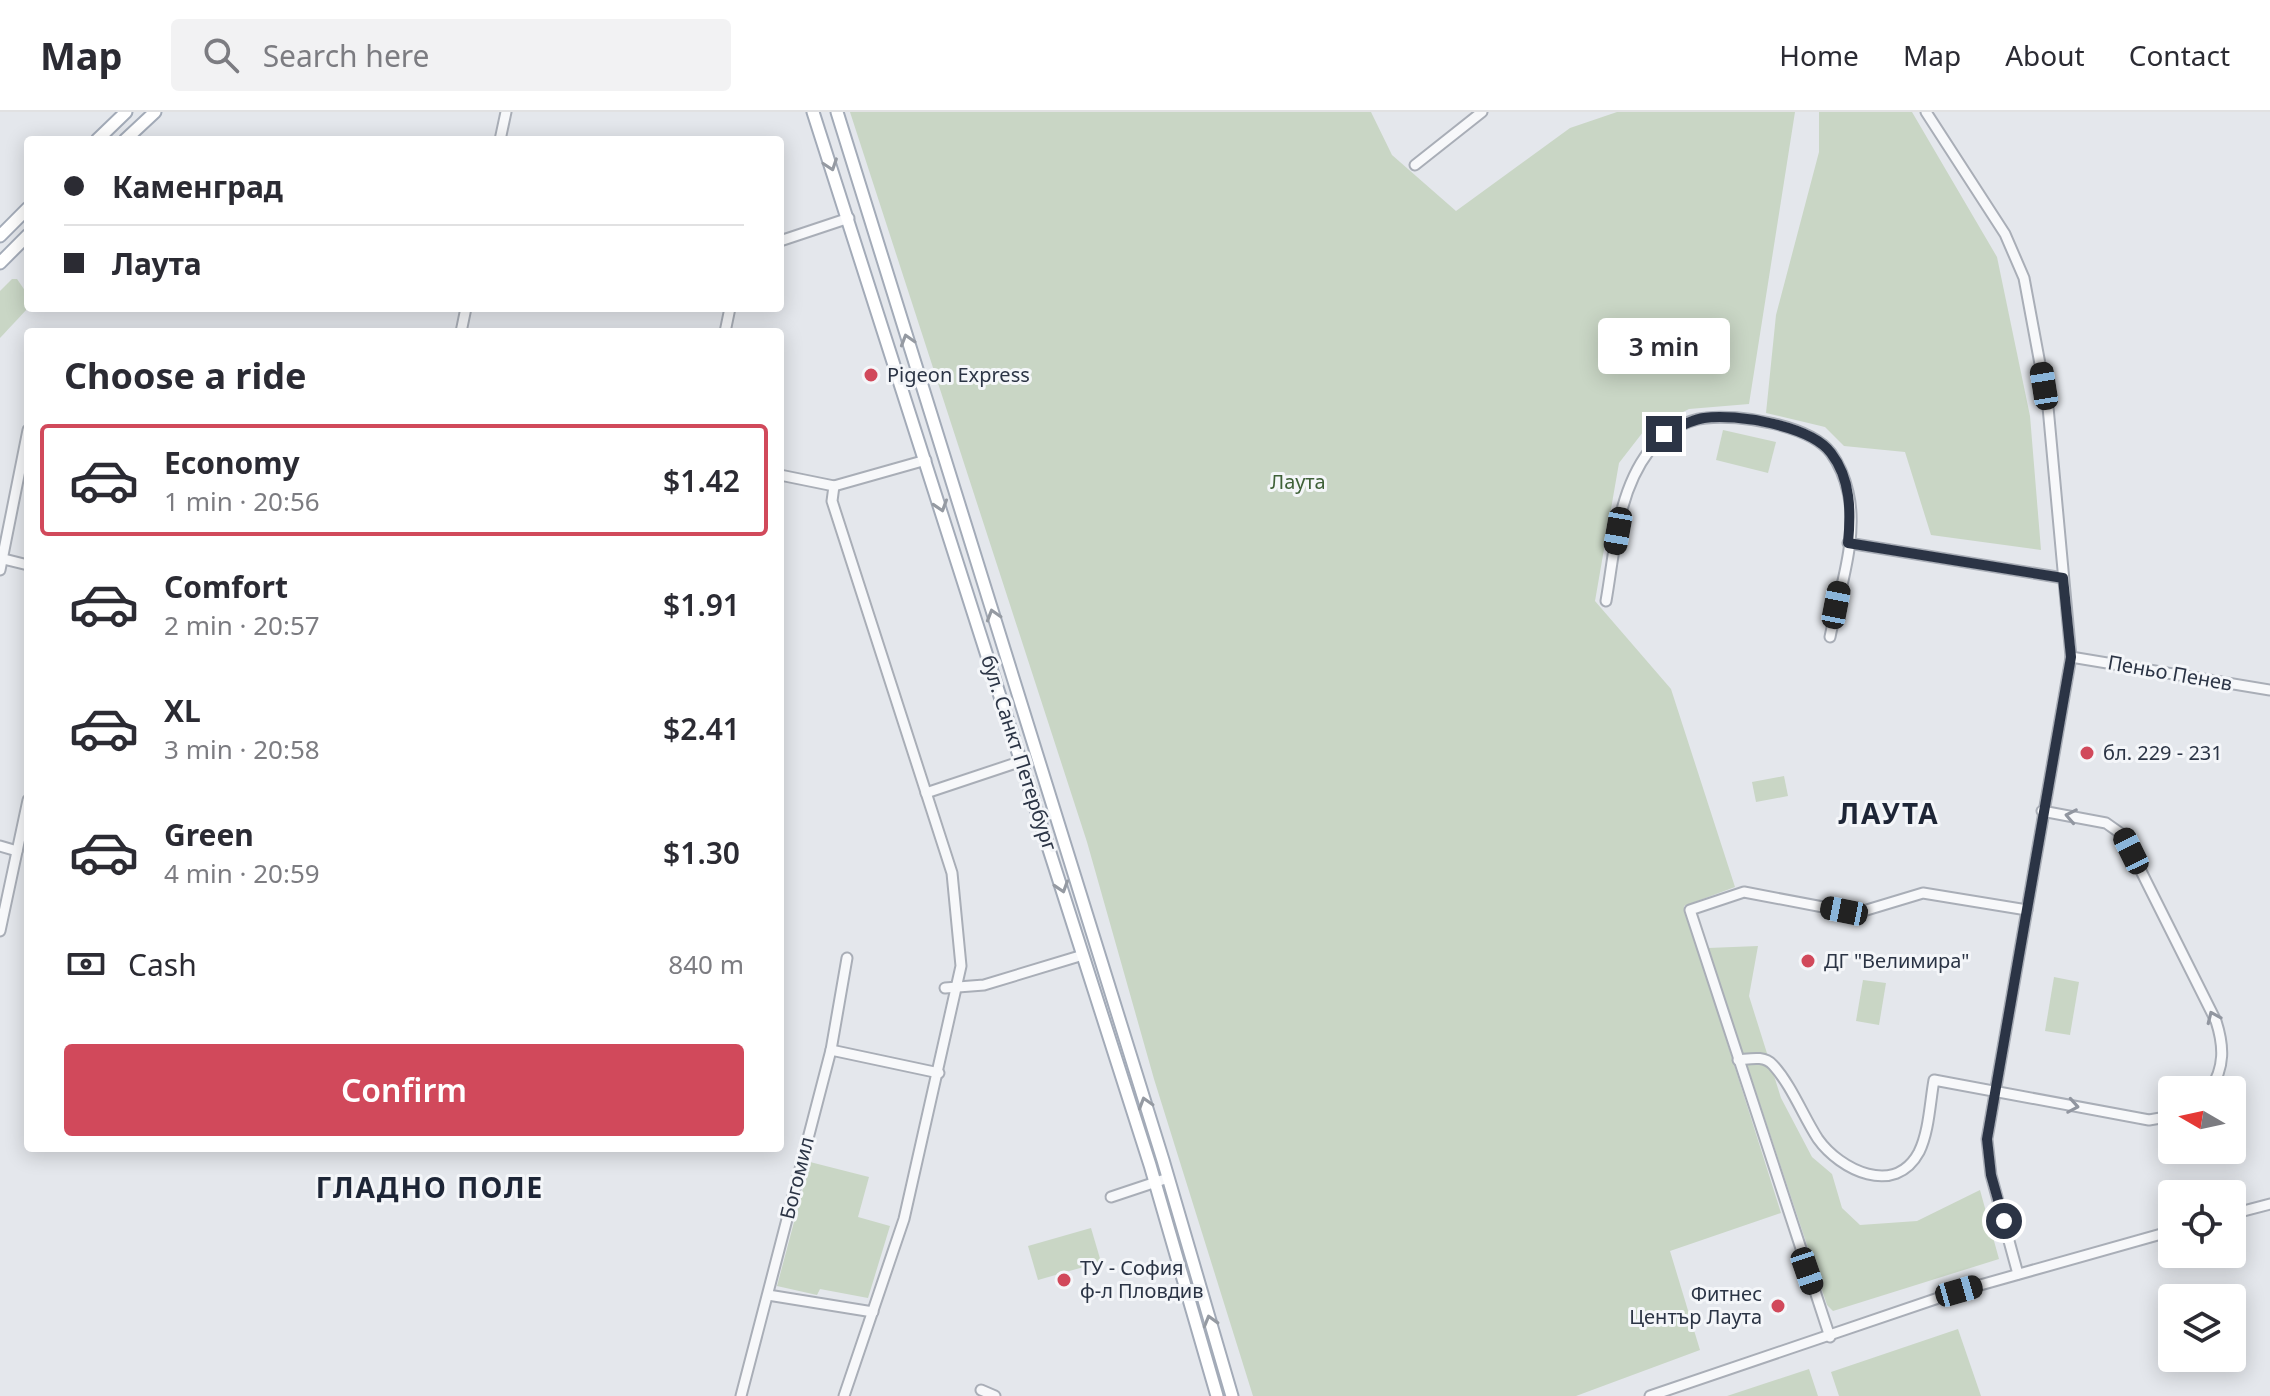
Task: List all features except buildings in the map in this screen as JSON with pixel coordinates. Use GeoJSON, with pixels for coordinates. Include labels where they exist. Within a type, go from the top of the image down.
{"type":"FeatureCollection","features":[{"type":"Feature","properties":{"kind":"main road"},"geometry":{"type":"LineString","coordinates":[[101,136],[126,112]]}},
{"type":"Feature","properties":{"kind":"main road"},"geometry":{"type":"LineString","coordinates":[[129,136],[155,112]]}},
{"type":"Feature","properties":{"kind":"main road","name":"бул. Санкт Петербург"},"geometry":{"type":"LineString","coordinates":[[813,112],[1155,1183],[1217,1396]]}},
{"type":"Feature","properties":{"kind":"main road","name":"бул. Санкт Петербург"},"geometry":{"type":"LineString","coordinates":[[837,112],[1168,1178],[1232,1396]]}},
{"type":"Feature","properties":{"kind":"main road"},"geometry":{"type":"LineString","coordinates":[[0,236],[24,212]]}},
{"type":"Feature","properties":{"kind":"main road"},"geometry":{"type":"LineString","coordinates":[[0,263],[24,239]]}},
{"type":"Feature","properties":{"kind":"street"},"geometry":{"type":"LineString","coordinates":[[501,136],[506,112]]}},
{"type":"Feature","properties":{"kind":"street"},"geometry":{"type":"LineString","coordinates":[[1415,165],[1482,112]]}},
{"type":"Feature","properties":{"kind":"street"},"geometry":{"type":"LineString","coordinates":[[1926,112],[2005,234],[2024,278],[2048,407],[2071,657],[2042,811],[1988,1155],[2018,1274]]}},
{"type":"Feature","properties":{"kind":"street"},"geometry":{"type":"LineString","coordinates":[[784,240],[849,218]]}},
{"type":"Feature","properties":{"kind":"street"},"geometry":{"type":"LineString","coordinates":[[1606,601],[1625,496],[1632,476],[1664,434],[1705,418],[1773,424],[1820,443],[1831,452],[1849,495],[1848,543],[1830,637]]}},
{"type":"Feature","properties":{"kind":"street"},"geometry":{"type":"LineString","coordinates":[[0,570],[24,449]]}},
{"type":"Feature","properties":{"kind":"street"},"geometry":{"type":"LineString","coordinates":[[784,476],[834,486],[926,460]]}},
{"type":"Feature","properties":{"kind":"street"},"geometry":{"type":"LineString","coordinates":[[834,486],[832,501],[952,873],[961,966],[904,1219],[844,1396]]}},
{"type":"Feature","properties":{"kind":"street"},"geometry":{"type":"LineString","coordinates":[[1848,543],[2063,578]]}},
{"type":"Feature","properties":{"kind":"street"},"geometry":{"type":"LineString","coordinates":[[1,558],[24,564]]}},
{"type":"Feature","properties":{"kind":"street","name":"Пеньо Пенев"},"geometry":{"type":"LineString","coordinates":[[2071,657],[2270,690]]}},
{"type":"Feature","properties":{"kind":"street"},"geometry":{"type":"LineString","coordinates":[[926,793],[1022,761]]}},
{"type":"Feature","properties":{"kind":"street"},"geometry":{"type":"LineString","coordinates":[[2042,811],[2106,823],[2123,835],[2216,1021],[2223,1052],[2217,1076]]}},
{"type":"Feature","properties":{"kind":"street"},"geometry":{"type":"LineString","coordinates":[[0,931],[24,819]]}},
{"type":"Feature","properties":{"kind":"street"},"geometry":{"type":"LineString","coordinates":[[0,846],[17,851]]}},
{"type":"Feature","properties":{"kind":"street"},"geometry":{"type":"LineString","coordinates":[[1830,1337],[1690,910],[1744,892],[1844,911],[1860,912],[1923,893],[2027,910]]}},
{"type":"Feature","properties":{"kind":"street"},"geometry":{"type":"LineString","coordinates":[[945,988],[984,985],[1083,955]]}},
{"type":"Feature","properties":{"kind":"street","name":"Богомил"},"geometry":{"type":"LineString","coordinates":[[741,1396],[831,1050],[847,958]]}},
{"type":"Feature","properties":{"kind":"street"},"geometry":{"type":"LineString","coordinates":[[831,1050],[939,1073]]}},
{"type":"Feature","properties":{"kind":"street"},"geometry":{"type":"LineString","coordinates":[[1738,1060],[1758,1058],[1772,1063],[1820,1141],[1851,1170],[1869,1175],[1895,1173],[1914,1160],[1921,1147],[1934,1080],[2149,1120],[2158,1118]]}},
{"type":"Feature","properties":{"kind":"street"},"geometry":{"type":"LineString","coordinates":[[1111,1197],[1168,1178]]}},
{"type":"Feature","properties":{"kind":"street"},"geometry":{"type":"LineString","coordinates":[[2246,1210],[2270,1203]]}},
{"type":"Feature","properties":{"kind":"street"},"geometry":{"type":"LineString","coordinates":[[1650,1396],[2018,1274],[2158,1235]]}},
{"type":"Feature","properties":{"kind":"street"},"geometry":{"type":"LineString","coordinates":[[768,1295],[873,1312]]}},
{"type":"Feature","properties":{"kind":"street"},"geometry":{"type":"LineString","coordinates":[[981,1390],[995,1396]]}},
{"type":"Feature","properties":{"kind":"green space","name":"Лаута"},"geometry":{"type":"Polygon","coordinates":[[[850,112],[1371,112],[1392,155],[1456,211],[1570,128],[1617,112],[1795,112],[1749,404],[1689,409],[1643,432],[1619,463],[1595,601],[1671,689],[1735,887],[1684,906],[1781,1213],[1670,1251],[1700,1350],[1576,1396],[1253,1396],[1154,1079],[1087,842],[850,112]]]}},
{"type":"Feature","properties":{"kind":"green space"},"geometry":{"type":"Polygon","coordinates":[[[1819,112],[1912,112],[1997,257],[2030,416],[2041,550],[1931,535],[1905,452],[1844,446],[1825,427],[1766,413],[1776,315],[1819,152],[1819,112]]]}},
{"type":"Feature","properties":{"kind":"green space"},"geometry":{"type":"Polygon","coordinates":[[[12,279],[17,279],[24,289],[24,312],[0,338],[0,291],[12,279]]]}},
{"type":"Feature","properties":{"kind":"green space"},"geometry":{"type":"Polygon","coordinates":[[[1723,430],[1776,442],[1768,473],[1716,460],[1723,430]]]}},
{"type":"Feature","properties":{"kind":"green space"},"geometry":{"type":"Polygon","coordinates":[[[1784,776],[1788,796],[1756,802],[1752,782],[1784,776]]]}},
{"type":"Feature","properties":{"kind":"green space"},"geometry":{"type":"Polygon","coordinates":[[[1758,946],[1749,996],[1781,1098],[1812,1157],[1832,1174],[1842,1208],[1860,1225],[1917,1221],[1980,1190],[1999,1259],[1833,1311],[1827,1305],[1708,948],[1758,946]]]}},
{"type":"Feature","properties":{"kind":"green space"},"geometry":{"type":"Polygon","coordinates":[[[2054,977],[2079,982],[2070,1035],[2045,1031],[2054,977]]]}},
{"type":"Feature","properties":{"kind":"green space"},"geometry":{"type":"Polygon","coordinates":[[[1863,980],[1886,983],[1879,1025],[1856,1021],[1863,980]]]}},
{"type":"Feature","properties":{"kind":"green space"},"geometry":{"type":"Polygon","coordinates":[[[810,1162],[869,1177],[858,1217],[890,1226],[868,1298],[820,1289],[817,1295],[777,1286],[810,1162]]]}},
{"type":"Feature","properties":{"kind":"green space"},"geometry":{"type":"Polygon","coordinates":[[[1091,1228],[1101,1262],[1038,1280],[1028,1246],[1091,1228]]]}},
{"type":"Feature","properties":{"kind":"green space"},"geometry":{"type":"Polygon","coordinates":[[[1958,1329],[1981,1396],[1839,1396],[1831,1372],[1958,1329]]]}},
{"type":"Feature","properties":{"kind":"green space"},"geometry":{"type":"Polygon","coordinates":[[[1809,1369],[1818,1396],[1727,1396],[1809,1369]]]}},
{"type":"Feature","properties":{"kind":"place","name":"Pigeon Express"},"geometry":{"type":"Point","coordinates":[871,375]}},
{"type":"Feature","properties":{"kind":"place","name":"бл. 229 - 231"},"geometry":{"type":"Point","coordinates":[2087,753]}},
{"type":"Feature","properties":{"kind":"place","name":"ДГ \"Велимира\""},"geometry":{"type":"Point","coordinates":[1808,961]}},
{"type":"Feature","properties":{"kind":"place","name":"ТУ - София ф-л Пловдив"},"geometry":{"type":"Point","coordinates":[1064,1280]}},
{"type":"Feature","properties":{"kind":"place","name":"Фитнес Център Лаута"},"geometry":{"type":"Point","coordinates":[1778,1306]}},
{"type":"Feature","properties":{"kind":"district","name":"ЛАУТА"},"geometry":{"type":"Point","coordinates":[1889,814]}},
{"type":"Feature","properties":{"kind":"district","name":"ГЛАДНО ПОЛЕ"},"geometry":{"type":"Point","coordinates":[430,1188]}},
{"type":"Feature","properties":{"kind":"route"},"geometry":{"type":"LineString","coordinates":[[1664,434],[1705,418],[1790,428],[1807,435],[1831,452],[1842,472],[1849,495],[1848,543],[2063,578],[2071,657],[1987,1139],[1991,1175],[2004,1221]]}}]}
